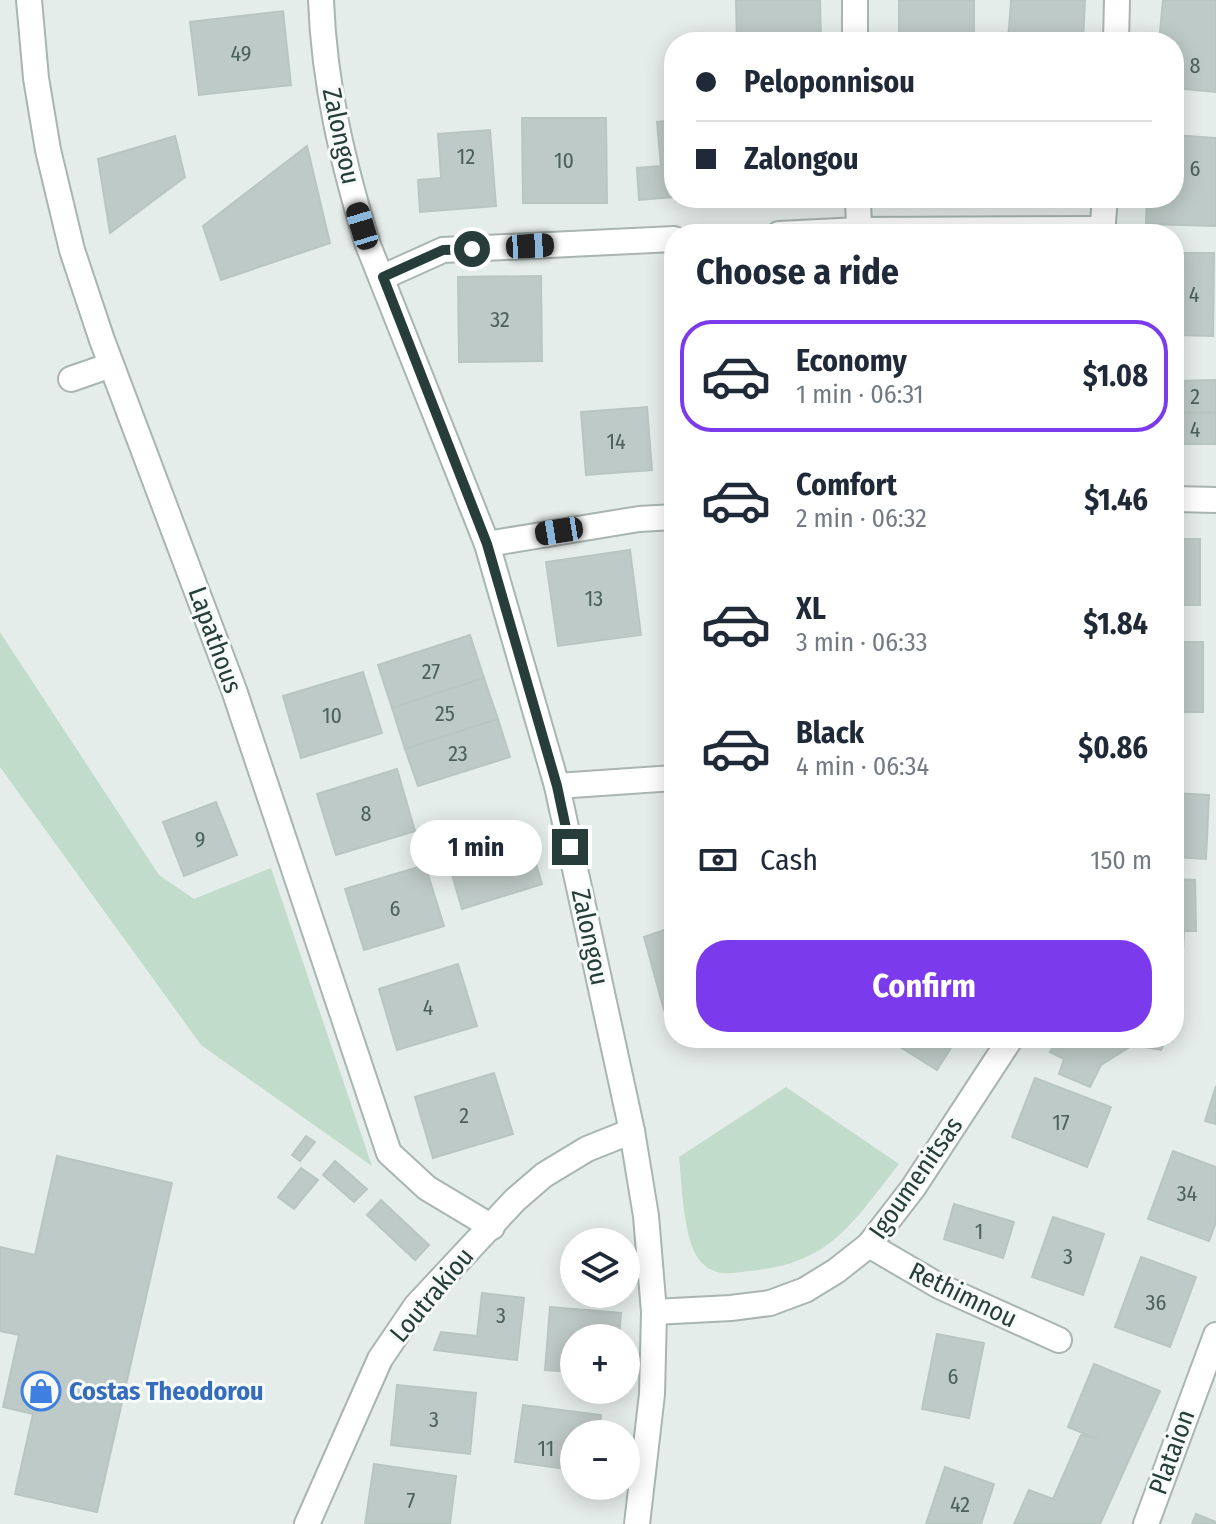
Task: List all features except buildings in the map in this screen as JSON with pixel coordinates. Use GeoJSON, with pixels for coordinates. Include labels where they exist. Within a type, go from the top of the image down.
{"type":"FeatureCollection","features":[{"type":"Feature","properties":{"kind":"street","name":"Lapathous"},"geometry":{"type":"LineString","coordinates":[[29,0],[36,78],[48,150],[72,250],[111,365],[234,690],[389,1153],[427,1188],[492,1227]]}},
{"type":"Feature","properties":{"kind":"street","name":"Zalongou"},"geometry":{"type":"LineString","coordinates":[[321,0],[323,47],[337,137],[368,245],[487,544],[557,786],[632,1131],[646,1216],[654,1312],[652,1394],[637,1524]]}},
{"type":"Feature","properties":{"kind":"street"},"geometry":{"type":"LineString","coordinates":[[855,0],[855,32]]}},
{"type":"Feature","properties":{"kind":"street"},"geometry":{"type":"LineString","coordinates":[[1116,32],[1117,0]]}},
{"type":"Feature","properties":{"kind":"street"},"geometry":{"type":"LineString","coordinates":[[383,277],[443,250],[664,239]]}},
{"type":"Feature","properties":{"kind":"street"},"geometry":{"type":"LineString","coordinates":[[71,379],[111,365]]}},
{"type":"Feature","properties":{"kind":"street"},"geometry":{"type":"LineString","coordinates":[[1184,499],[1216,500]]}},
{"type":"Feature","properties":{"kind":"street"},"geometry":{"type":"LineString","coordinates":[[487,544],[664,518]]}},
{"type":"Feature","properties":{"kind":"street"},"geometry":{"type":"LineString","coordinates":[[557,786],[664,779]]}},
{"type":"Feature","properties":{"kind":"street","name":"Igoumenitsas"},"geometry":{"type":"LineString","coordinates":[[654,1312],[770,1303],[805,1290],[836,1271],[869,1245],[913,1188],[1004,1048]]}},
{"type":"Feature","properties":{"kind":"street","name":"Loutrakiou"},"geometry":{"type":"LineString","coordinates":[[307,1524],[380,1359],[416,1306],[515,1200],[544,1175],[587,1149],[632,1131]]}},
{"type":"Feature","properties":{"kind":"street","name":"Rethimnou"},"geometry":{"type":"LineString","coordinates":[[869,1245],[939,1286],[1059,1340]]}},
{"type":"Feature","properties":{"kind":"street","name":"Plataion"},"geometry":{"type":"LineString","coordinates":[[1146,1524],[1208,1380],[1216,1335]]}},
{"type":"Feature","properties":{"kind":"green space"},"geometry":{"type":"Polygon","coordinates":[[[0,632],[159,875],[194,899],[271,868],[372,1166],[201,1045],[0,767],[0,632]]]}},
{"type":"Feature","properties":{"kind":"green space"},"geometry":{"type":"Polygon","coordinates":[[[786,1087],[899,1164],[853,1222],[820,1250],[777,1267],[731,1273],[714,1271],[696,1256],[691,1244],[679,1157],[786,1087]]]}},
{"type":"Feature","properties":{"kind":"place","name":"Costas Theodorou"},"geometry":{"type":"Point","coordinates":[41,1391]}},
{"type":"Feature","properties":{"kind":"route"},"geometry":{"type":"LineString","coordinates":[[472,249],[443,250],[383,277],[487,544],[557,786],[570,847]]}}]}
